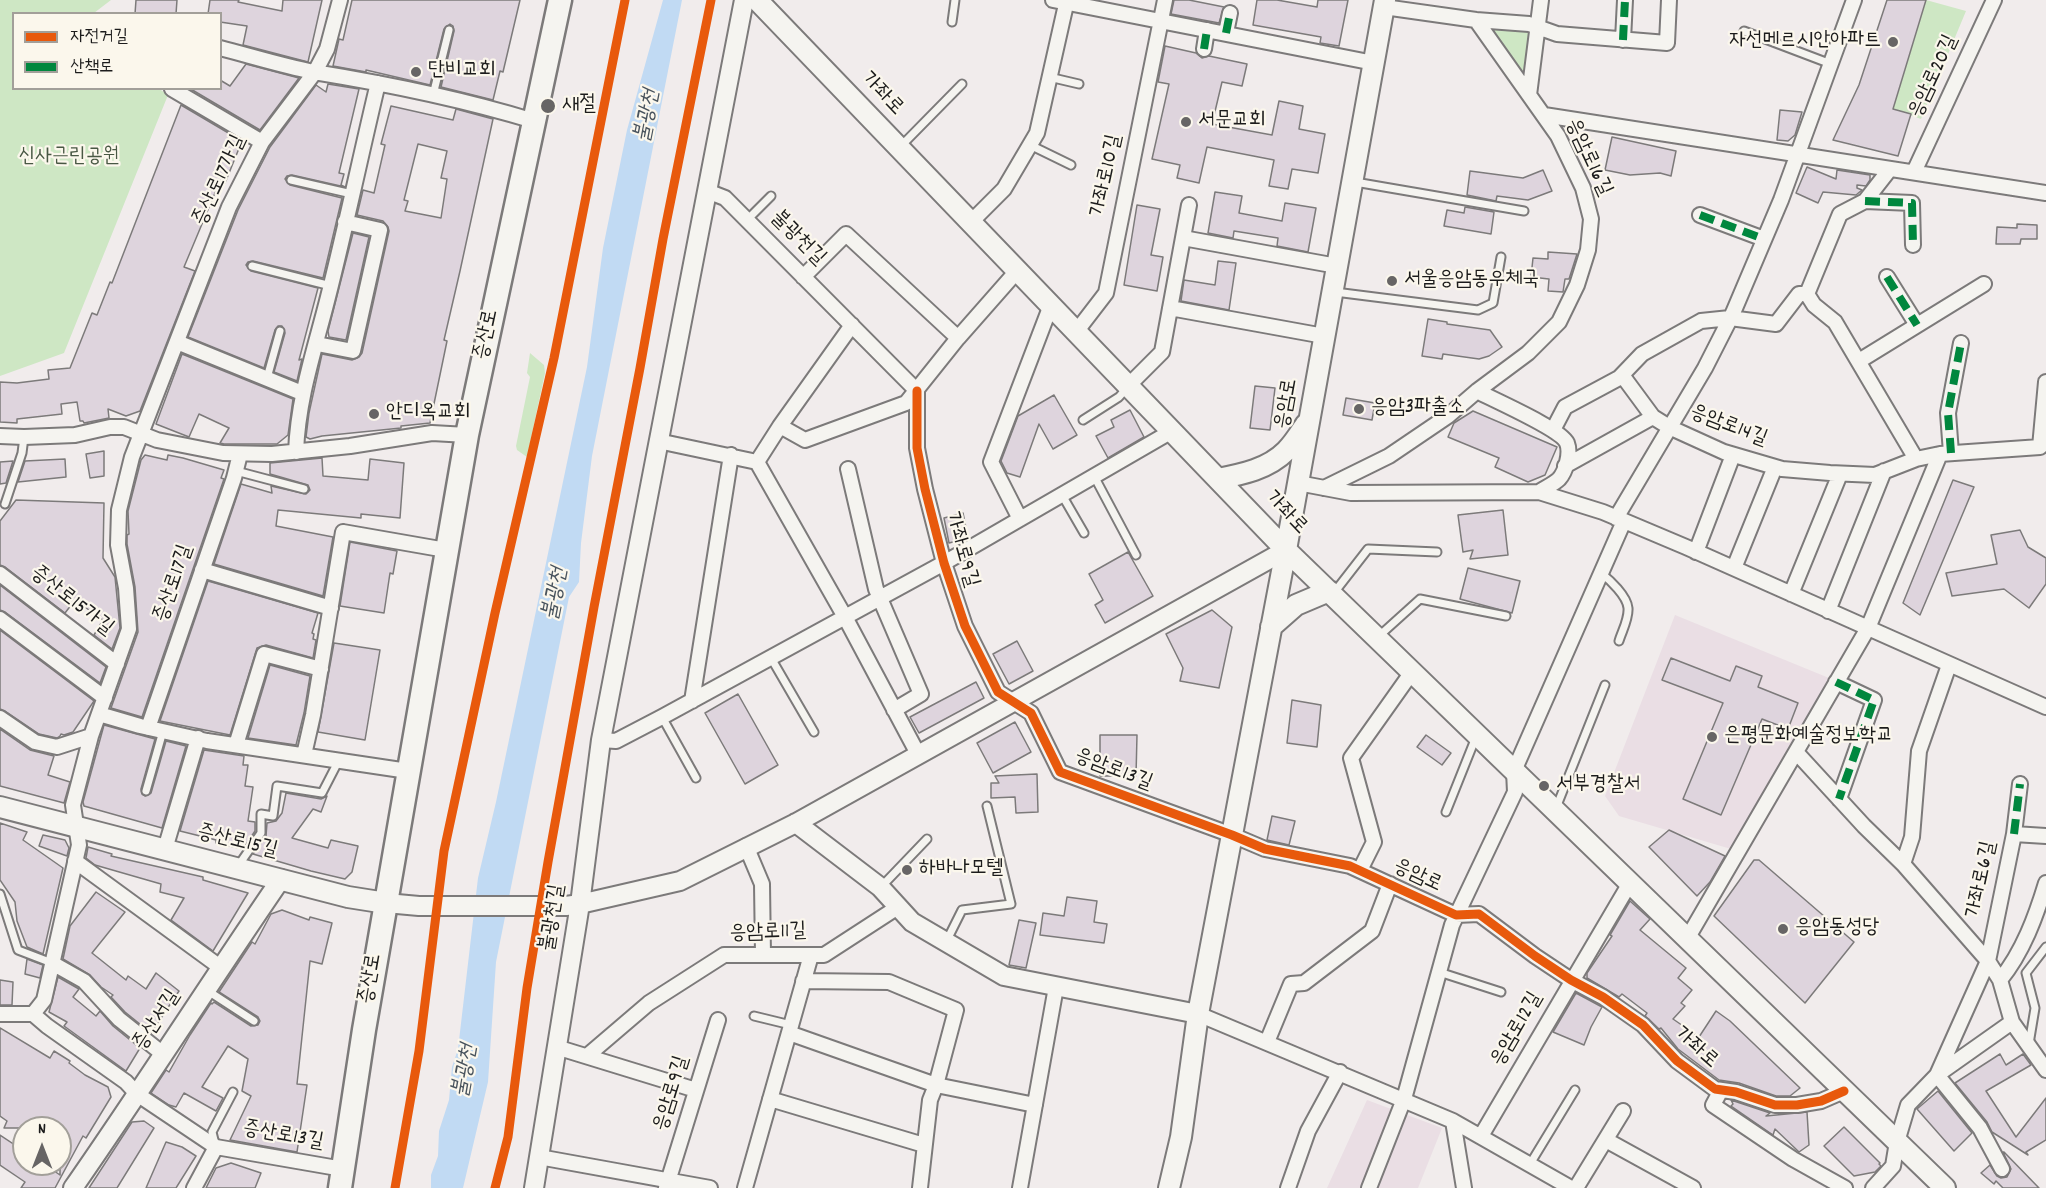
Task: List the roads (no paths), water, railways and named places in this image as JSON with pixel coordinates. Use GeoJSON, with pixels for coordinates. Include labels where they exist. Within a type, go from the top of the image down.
{"type":"FeatureCollection","features":[{"type":"Feature","properties":{"kind":"main road","name":"증산로"},"geometry":{"type":"LineString","coordinates":[[342,1178],[364,1030],[467,435],[560,0]]}},
{"type":"Feature","properties":{"kind":"main road","name":"가좌로"},"geometry":{"type":"LineString","coordinates":[[757,0],[1286,550],[1945,1188]]}},
{"type":"Feature","properties":{"kind":"main road","name":"응암로"},"geometry":{"type":"LineString","coordinates":[[1169,1188],[1181,1137],[1198,1014],[1286,550],[1384,3]]}},
{"type":"Feature","properties":{"kind":"main road"},"geometry":{"type":"LineString","coordinates":[[1218,479],[1248,472],[1270,463],[1287,450],[1309,419]]}},
{"type":"Feature","properties":{"kind":"main road"},"geometry":{"type":"LineString","coordinates":[[1271,627],[1296,605],[1331,593]]}},
{"type":"Feature","properties":{"kind":"main road","name":"증산로15길"},"geometry":{"type":"LineString","coordinates":[[0,807],[348,897],[386,903]]}},
{"type":"Feature","properties":{"kind":"street"},"geometry":{"type":"LineString","coordinates":[[315,72],[327,49],[340,0]]}},
{"type":"Feature","properties":{"kind":"street","name":"불광천길"},"geometry":{"type":"LineString","coordinates":[[534,1188],[556,1047],[573,905],[601,740],[744,0]]}},
{"type":"Feature","properties":{"kind":"street","name":"가좌로10길"},"geometry":{"type":"LineString","coordinates":[[1076,332],[1106,293],[1165,0]]}},
{"type":"Feature","properties":{"kind":"street"},"geometry":{"type":"LineString","coordinates":[[1529,94],[1541,0]]}},
{"type":"Feature","properties":{"kind":"street"},"geometry":{"type":"LineString","coordinates":[[1623,40],[1625,0]]}},
{"type":"Feature","properties":{"kind":"street"},"geometry":{"type":"LineString","coordinates":[[1384,3],[1476,20],[1529,24],[1557,34],[1667,43],[1669,0]]}},
{"type":"Feature","properties":{"kind":"street"},"geometry":{"type":"LineString","coordinates":[[1622,375],[1653,417],[1669,427],[1705,368],[1764,240],[1798,155],[1854,0]]}},
{"type":"Feature","properties":{"kind":"street","name":"응암로20길"},"geometry":{"type":"LineString","coordinates":[[1914,172],[1994,0]]}},
{"type":"Feature","properties":{"kind":"street"},"geometry":{"type":"LineString","coordinates":[[971,222],[1004,189],[1037,133],[1062,1],[1374,63]]}},
{"type":"Feature","properties":{"kind":"street"},"geometry":{"type":"LineString","coordinates":[[1226,33],[1230,13]]}},
{"type":"Feature","properties":{"kind":"street","name":"응암로16길"},"geometry":{"type":"LineString","coordinates":[[1476,20],[1558,136],[1583,188],[1591,219],[1588,250],[1576,285],[1559,322],[1528,353],[1477,391]]}},
{"type":"Feature","properties":{"kind":"street"},"geometry":{"type":"LineString","coordinates":[[1204,49],[1207,30]]}},
{"type":"Feature","properties":{"kind":"street"},"geometry":{"type":"LineString","coordinates":[[222,49],[315,72],[433,94],[534,121]]}},
{"type":"Feature","properties":{"kind":"street","name":"증산로17가길"},"geometry":{"type":"LineString","coordinates":[[141,434],[229,207],[262,142],[315,72]]}},
{"type":"Feature","properties":{"kind":"street"},"geometry":{"type":"LineString","coordinates":[[296,452],[297,423],[302,393],[317,344],[378,83]]}},
{"type":"Feature","properties":{"kind":"street"},"geometry":{"type":"LineString","coordinates":[[174,90],[262,142]]}},
{"type":"Feature","properties":{"kind":"street","name":"응암로16길"},"geometry":{"type":"LineString","coordinates":[[1544,115],[2046,193]]}},
{"type":"Feature","properties":{"kind":"street"},"geometry":{"type":"LineString","coordinates":[[1808,294],[1840,214],[1865,201],[1890,169]]}},
{"type":"Feature","properties":{"kind":"street","name":"불광천길"},"geometry":{"type":"LineString","coordinates":[[707,191],[725,198],[917,391]]}},
{"type":"Feature","properties":{"kind":"street"},"geometry":{"type":"LineString","coordinates":[[1865,201],[1912,203],[1913,245]]}},
{"type":"Feature","properties":{"kind":"street"},"geometry":{"type":"LineString","coordinates":[[1128,386],[1162,352],[1189,205]]}},
{"type":"Feature","properties":{"kind":"street"},"geometry":{"type":"LineString","coordinates":[[1700,215],[1764,240]]}},
{"type":"Feature","properties":{"kind":"street"},"geometry":{"type":"LineString","coordinates":[[317,344],[353,351],[380,230],[345,222]]}},
{"type":"Feature","properties":{"kind":"street"},"geometry":{"type":"LineString","coordinates":[[804,277],[846,234],[958,338]]}},
{"type":"Feature","properties":{"kind":"street"},"geometry":{"type":"LineString","coordinates":[[1183,238],[1337,266]]}},
{"type":"Feature","properties":{"kind":"street"},"geometry":{"type":"LineString","coordinates":[[780,426],[805,440],[906,403],[958,338],[1017,271]]}},
{"type":"Feature","properties":{"kind":"street"},"geometry":{"type":"LineString","coordinates":[[1887,277],[1917,326]]}},
{"type":"Feature","properties":{"kind":"street"},"geometry":{"type":"LineString","coordinates":[[1859,362],[1984,284]]}},
{"type":"Feature","properties":{"kind":"street"},"geometry":{"type":"LineString","coordinates":[[1553,430],[1565,407],[1622,375],[1642,354],[1701,321],[1730,318],[1776,324],[1799,294],[1808,294]]}},
{"type":"Feature","properties":{"kind":"street"},"geometry":{"type":"LineString","coordinates":[[1808,294],[1814,305],[1835,322],[1916,459]]}},
{"type":"Feature","properties":{"kind":"street"},"geometry":{"type":"LineString","coordinates":[[1020,519],[991,462],[1051,305]]}},
{"type":"Feature","properties":{"kind":"street"},"geometry":{"type":"LineString","coordinates":[[1170,308],[1324,336]]}},
{"type":"Feature","properties":{"kind":"street"},"geometry":{"type":"LineString","coordinates":[[757,462],[852,325]]}},
{"type":"Feature","properties":{"kind":"street"},"geometry":{"type":"LineString","coordinates":[[177,342],[302,393]]}},
{"type":"Feature","properties":{"kind":"street"},"geometry":{"type":"LineString","coordinates":[[1687,939],[1868,628],[1946,454],[1948,413],[1961,343]]}},
{"type":"Feature","properties":{"kind":"street","name":"응암로14길"},"geometry":{"type":"LineString","coordinates":[[1620,519],[1669,427],[1732,455],[1775,467],[1875,475],[1916,459],[1946,454],[2040,447],[2046,382]]}},
{"type":"Feature","properties":{"kind":"street","name":"가좌로9길"},"geometry":{"type":"LineString","coordinates":[[917,391],[917,448],[944,563],[965,626],[998,692],[1015,701]]}},
{"type":"Feature","properties":{"kind":"street"},"geometry":{"type":"LineString","coordinates":[[1324,488],[1389,456],[1448,416],[1477,391],[1553,430],[1567,442],[1569,457],[1559,478],[1539,492]]}},
{"type":"Feature","properties":{"kind":"street"},"geometry":{"type":"LineString","coordinates":[[1565,466],[1653,417]]}},
{"type":"Feature","properties":{"kind":"street"},"geometry":{"type":"LineString","coordinates":[[0,436],[75,435],[110,427],[124,428],[157,440],[223,453],[240,454],[296,452],[432,433],[467,435]]}},
{"type":"Feature","properties":{"kind":"street","name":"가좌로9길"},"geometry":{"type":"LineString","coordinates":[[601,740],[616,741],[692,701],[944,563],[1172,431]]}},
{"type":"Feature","properties":{"kind":"street","name":"증산로15가길"},"geometry":{"type":"LineString","coordinates":[[76,827],[73,805],[91,736],[129,629],[126,588],[118,545],[119,510],[132,457],[141,434]]}},
{"type":"Feature","properties":{"kind":"street"},"geometry":{"type":"LineString","coordinates":[[658,441],[757,462],[845,617],[918,754]]}},
{"type":"Feature","properties":{"kind":"street","name":"증산로17길"},"geometry":{"type":"LineString","coordinates":[[148,728],[240,454]]}},
{"type":"Feature","properties":{"kind":"street"},"geometry":{"type":"LineString","coordinates":[[692,701],[731,455]]}},
{"type":"Feature","properties":{"kind":"street"},"geometry":{"type":"LineString","coordinates":[[1696,552],[1732,455]]}},
{"type":"Feature","properties":{"kind":"street"},"geometry":{"type":"LineString","coordinates":[[1734,568],[1775,467]]}},
{"type":"Feature","properties":{"kind":"street"},"geometry":{"type":"LineString","coordinates":[[848,469],[876,590],[921,694],[894,710]]}},
{"type":"Feature","properties":{"kind":"street"},"geometry":{"type":"LineString","coordinates":[[1828,610],[1884,471]]}},
{"type":"Feature","properties":{"kind":"street"},"geometry":{"type":"LineString","coordinates":[[1791,594],[1840,474]]}},
{"type":"Feature","properties":{"kind":"street"},"geometry":{"type":"LineString","coordinates":[[1298,483],[1351,493],[1539,492],[1620,519],[2046,707]]}},
{"type":"Feature","properties":{"kind":"street"},"geometry":{"type":"LineString","coordinates":[[1369,1188],[1404,1100],[1452,925],[1515,792],[1514,771],[1601,573],[1620,519]]}},
{"type":"Feature","properties":{"kind":"street"},"geometry":{"type":"LineString","coordinates":[[304,755],[321,669],[343,532],[446,550]]}},
{"type":"Feature","properties":{"kind":"street"},"geometry":{"type":"LineString","coordinates":[[386,903],[423,906],[573,905],[680,881],[796,823],[1286,550]]}},
{"type":"Feature","properties":{"kind":"street"},"geometry":{"type":"LineString","coordinates":[[202,570],[331,608]]}},
{"type":"Feature","properties":{"kind":"street","name":"증산로15가길"},"geometry":{"type":"LineString","coordinates":[[0,574],[117,664]]}},
{"type":"Feature","properties":{"kind":"street"},"geometry":{"type":"LineString","coordinates":[[0,619],[105,698]]}},
{"type":"Feature","properties":{"kind":"street"},"geometry":{"type":"LineString","coordinates":[[236,745],[264,654],[321,669]]}},
{"type":"Feature","properties":{"kind":"street"},"geometry":{"type":"LineString","coordinates":[[1903,864],[1912,837],[1919,751],[1949,665]]}},
{"type":"Feature","properties":{"kind":"street"},"geometry":{"type":"LineString","coordinates":[[1360,870],[1374,842],[1351,758],[1412,672]]}},
{"type":"Feature","properties":{"kind":"street"},"geometry":{"type":"LineString","coordinates":[[1836,682],[1874,700],[1839,799]]}},
{"type":"Feature","properties":{"kind":"street","name":"응암로13길"},"geometry":{"type":"LineString","coordinates":[[1015,701],[1031,713],[1060,772],[1232,835]]}},
{"type":"Feature","properties":{"kind":"street"},"geometry":{"type":"LineString","coordinates":[[99,714],[148,728],[198,738],[408,771]]}},
{"type":"Feature","properties":{"kind":"street"},"geometry":{"type":"LineString","coordinates":[[0,717],[35,742],[57,747],[91,736]]}},
{"type":"Feature","properties":{"kind":"street"},"geometry":{"type":"LineString","coordinates":[[165,849],[198,738]]}},
{"type":"Feature","properties":{"kind":"street"},"geometry":{"type":"LineString","coordinates":[[1796,752],[1864,826],[1903,864],[1988,961],[2000,980],[2012,1022],[2046,1070]]}},
{"type":"Feature","properties":{"kind":"street","name":"가좌로6길"},"geometry":{"type":"LineString","coordinates":[[1937,1075],[1988,961],[2014,834],[2020,784]]}},
{"type":"Feature","properties":{"kind":"street"},"geometry":{"type":"LineString","coordinates":[[796,823],[880,887],[912,922],[1004,976],[1198,1014],[1453,1121],[1571,1188]]}},
{"type":"Feature","properties":{"kind":"street"},"geometry":{"type":"LineString","coordinates":[[0,1014],[33,1014],[44,1000],[79,845],[76,827]]}},
{"type":"Feature","properties":{"kind":"street"},"geometry":{"type":"LineString","coordinates":[[2014,834],[2046,836]]}},
{"type":"Feature","properties":{"kind":"street","name":"응암로"},"geometry":{"type":"LineString","coordinates":[[1232,835],[1265,849],[1350,866],[1456,915],[1479,914],[1571,980]]}},
{"type":"Feature","properties":{"kind":"street"},"geometry":{"type":"LineString","coordinates":[[746,846],[762,884],[763,955]]}},
{"type":"Feature","properties":{"kind":"street"},"geometry":{"type":"LineString","coordinates":[[75,861],[220,967]]}},
{"type":"Feature","properties":{"kind":"street","name":"증산서길"},"geometry":{"type":"LineString","coordinates":[[72,1188],[280,879]]}},
{"type":"Feature","properties":{"kind":"street","name":"응암로12길"},"geometry":{"type":"LineString","coordinates":[[1481,1136],[1630,883]]}},
{"type":"Feature","properties":{"kind":"street"},"geometry":{"type":"LineString","coordinates":[[2000,980],[2009,970],[2035,917],[2046,883]]}},
{"type":"Feature","properties":{"kind":"street"},"geometry":{"type":"LineString","coordinates":[[1267,1042],[1290,984],[1304,983],[1372,931],[1390,885]]}},
{"type":"Feature","properties":{"kind":"street","name":"응암로11길"},"geometry":{"type":"LineString","coordinates":[[587,1056],[649,1003],[724,955],[824,955],[898,907]]}},
{"type":"Feature","properties":{"kind":"street"},"geometry":{"type":"LineString","coordinates":[[745,1188],[811,955]]}},
{"type":"Feature","properties":{"kind":"street"},"geometry":{"type":"LineString","coordinates":[[52,963],[84,981],[119,1019],[163,1054]]}},
{"type":"Feature","properties":{"kind":"street","name":"가좌로"},"geometry":{"type":"LineString","coordinates":[[1571,980],[1603,997],[1643,1025],[1677,1061],[1715,1089],[1736,1092],[1775,1105],[1797,1105],[1821,1101],[1844,1090]]}},
{"type":"Feature","properties":{"kind":"street"},"geometry":{"type":"LineString","coordinates":[[804,981],[889,982],[956,1010],[930,1100],[920,1188]]}},
{"type":"Feature","properties":{"kind":"street"},"geometry":{"type":"LineString","coordinates":[[1020,1188],[1056,987]]}},
{"type":"Feature","properties":{"kind":"street","name":"증산로13길"},"geometry":{"type":"LineString","coordinates":[[33,1014],[126,1082],[137,1094],[216,1147],[342,1178]]}},
{"type":"Feature","properties":{"kind":"street","name":"응암로9길"},"geometry":{"type":"LineString","coordinates":[[667,1184],[718,1020]]}},
{"type":"Feature","properties":{"kind":"street"},"geometry":{"type":"LineString","coordinates":[[1873,1188],[1893,1166],[1897,1142],[1908,1105],[1937,1075],[2012,1022]]}},
{"type":"Feature","properties":{"kind":"street"},"geometry":{"type":"LineString","coordinates":[[790,1029],[936,1085],[1035,1105]]}},
{"type":"Feature","properties":{"kind":"street"},"geometry":{"type":"LineString","coordinates":[[556,1047],[696,1090]]}},
{"type":"Feature","properties":{"kind":"street"},"geometry":{"type":"LineString","coordinates":[[1288,1188],[1308,1131],[1340,1072]]}},
{"type":"Feature","properties":{"kind":"street"},"geometry":{"type":"LineString","coordinates":[[1937,1075],[1980,1128],[2002,1169]]}},
{"type":"Feature","properties":{"kind":"street","name":"가좌로"},"geometry":{"type":"LineString","coordinates":[[1721,1090],[1713,1106],[1793,1159],[1845,1188]]}},
{"type":"Feature","properties":{"kind":"street"},"geometry":{"type":"LineString","coordinates":[[770,1099],[924,1145]]}},
{"type":"Feature","properties":{"kind":"street"},"geometry":{"type":"LineString","coordinates":[[1576,1188],[1623,1111]]}},
{"type":"Feature","properties":{"kind":"street"},"geometry":{"type":"LineString","coordinates":[[1453,1121],[1464,1188]]}},
{"type":"Feature","properties":{"kind":"street"},"geometry":{"type":"LineString","coordinates":[[1606,1140],[1694,1188]]}},
{"type":"Feature","properties":{"kind":"street","name":"증산로13길"},"geometry":{"type":"LineString","coordinates":[[194,1188],[216,1147]]}},
{"type":"Feature","properties":{"kind":"street"},"geometry":{"type":"LineString","coordinates":[[539,1157],[667,1184],[710,1188]]}},
{"type":"Feature","properties":{"kind":"lane"},"geometry":{"type":"LineString","coordinates":[[952,22],[955,0]]}},
{"type":"Feature","properties":{"kind":"lane"},"geometry":{"type":"LineString","coordinates":[[433,94],[449,30]]}},
{"type":"Feature","properties":{"kind":"lane"},"geometry":{"type":"LineString","coordinates":[[1743,31],[1831,64]]}},
{"type":"Feature","properties":{"kind":"lane"},"geometry":{"type":"LineString","coordinates":[[1049,77],[1078,84]]}},
{"type":"Feature","properties":{"kind":"lane"},"geometry":{"type":"LineString","coordinates":[[900,148],[962,84]]}},
{"type":"Feature","properties":{"kind":"lane"},"geometry":{"type":"LineString","coordinates":[[1030,145],[1071,165]]}},
{"type":"Feature","properties":{"kind":"lane"},"geometry":{"type":"LineString","coordinates":[[291,180],[352,194]]}},
{"type":"Feature","properties":{"kind":"lane"},"geometry":{"type":"LineString","coordinates":[[1352,181],[1524,211]]}},
{"type":"Feature","properties":{"kind":"lane"},"geometry":{"type":"LineString","coordinates":[[747,220],[771,196]]}},
{"type":"Feature","properties":{"kind":"lane"},"geometry":{"type":"LineString","coordinates":[[1332,292],[1478,310],[1493,303],[1501,257]]}},
{"type":"Feature","properties":{"kind":"lane"},"geometry":{"type":"LineString","coordinates":[[252,266],[331,286]]}},
{"type":"Feature","properties":{"kind":"lane"},"geometry":{"type":"LineString","coordinates":[[267,378],[280,332]]}},
{"type":"Feature","properties":{"kind":"lane"},"geometry":{"type":"LineString","coordinates":[[1083,420],[1119,397],[1128,386]]}},
{"type":"Feature","properties":{"kind":"lane"},"geometry":{"type":"LineString","coordinates":[[5,504],[22,453],[24,437]]}},
{"type":"Feature","properties":{"kind":"lane"},"geometry":{"type":"LineString","coordinates":[[236,471],[304,489]]}},
{"type":"Feature","properties":{"kind":"lane"},"geometry":{"type":"LineString","coordinates":[[1094,476],[1136,555]]}},
{"type":"Feature","properties":{"kind":"lane"},"geometry":{"type":"LineString","coordinates":[[1062,495],[1084,533]]}},
{"type":"Feature","properties":{"kind":"lane"},"geometry":{"type":"LineString","coordinates":[[1331,593],[1368,549],[1437,552]]}},
{"type":"Feature","properties":{"kind":"lane"},"geometry":{"type":"LineString","coordinates":[[1601,573],[1612,581],[1628,605],[1627,618],[1619,641]]}},
{"type":"Feature","properties":{"kind":"lane"},"geometry":{"type":"LineString","coordinates":[[1377,638],[1420,599],[1506,616]]}},
{"type":"Feature","properties":{"kind":"lane"},"geometry":{"type":"LineString","coordinates":[[771,658],[814,732]]}},
{"type":"Feature","properties":{"kind":"lane"},"geometry":{"type":"LineString","coordinates":[[1555,811],[1605,685]]}},
{"type":"Feature","properties":{"kind":"lane"},"geometry":{"type":"LineString","coordinates":[[662,717],[696,778]]}},
{"type":"Feature","properties":{"kind":"lane"},"geometry":{"type":"LineString","coordinates":[[146,791],[163,731]]}},
{"type":"Feature","properties":{"kind":"lane"},"geometry":{"type":"LineString","coordinates":[[1446,812],[1476,734]]}},
{"type":"Feature","properties":{"kind":"lane"},"geometry":{"type":"LineString","coordinates":[[237,868],[261,833],[261,814],[273,816],[277,786],[322,793],[339,760]]}},
{"type":"Feature","properties":{"kind":"lane"},"geometry":{"type":"LineString","coordinates":[[946,942],[962,910],[1011,904],[987,806]]}},
{"type":"Feature","properties":{"kind":"lane"},"geometry":{"type":"LineString","coordinates":[[880,887],[927,839]]}},
{"type":"Feature","properties":{"kind":"lane"},"geometry":{"type":"LineString","coordinates":[[0,894],[18,950],[52,963]]}},
{"type":"Feature","properties":{"kind":"lane"},"geometry":{"type":"LineString","coordinates":[[2029,1047],[2035,1008],[2026,974],[2046,947]]}},
{"type":"Feature","properties":{"kind":"lane","name":"응암로12길"},"geometry":{"type":"LineString","coordinates":[[1439,972],[1501,992]]}},
{"type":"Feature","properties":{"kind":"lane"},"geometry":{"type":"LineString","coordinates":[[206,989],[254,1021]]}},
{"type":"Feature","properties":{"kind":"lane"},"geometry":{"type":"LineString","coordinates":[[754,1016],[790,1029]]}},
{"type":"Feature","properties":{"kind":"lane"},"geometry":{"type":"LineString","coordinates":[[1530,1164],[1575,1090]]}},
{"type":"Feature","properties":{"kind":"lane"},"geometry":{"type":"LineString","coordinates":[[216,1147],[212,1132],[233,1092]]}},
{"type":"Feature","properties":{"kind":"water","name":"불광천"},"geometry":{"type":"Polygon","coordinates":[[[663,0],[682,0],[592,456],[581,543],[579,582],[569,597],[496,962],[488,1082],[463,1188],[431,1188],[431,1175],[438,1156],[439,1131],[449,1100],[452,1067],[458,1049],[478,878],[587,367],[603,248],[627,130],[663,0]]]}},
{"type":"Feature","properties":{"kind":"place","name":"자선메르시안아파트"},"geometry":{"type":"Point","coordinates":[1893,42]}},
{"type":"Feature","properties":{"kind":"place","name":"단비교회"},"geometry":{"type":"Point","coordinates":[416,72]}},
{"type":"Feature","properties":{"kind":"place","name":"새절"},"geometry":{"type":"Point","coordinates":[548,106]}},
{"type":"Feature","properties":{"kind":"place","name":"서문교회"},"geometry":{"type":"Point","coordinates":[1186,122]}},
{"type":"Feature","properties":{"kind":"place","name":"서울응암동우체국"},"geometry":{"type":"Point","coordinates":[1392,281]}},
{"type":"Feature","properties":{"kind":"place","name":"응암3파출소"},"geometry":{"type":"Point","coordinates":[1359,409]}},
{"type":"Feature","properties":{"kind":"place","name":"안디옥교회"},"geometry":{"type":"Point","coordinates":[374,414]}},
{"type":"Feature","properties":{"kind":"place","name":"은평문화예술정보학교"},"geometry":{"type":"Point","coordinates":[1712,737]}},
{"type":"Feature","properties":{"kind":"place","name":"서부경찰서"},"geometry":{"type":"Point","coordinates":[1544,786]}},
{"type":"Feature","properties":{"kind":"place","name":"하바나모텔"},"geometry":{"type":"Point","coordinates":[907,870]}},
{"type":"Feature","properties":{"kind":"place","name":"응암동성당"},"geometry":{"type":"Point","coordinates":[1783,929]}},
{"type":"Feature","properties":{"kind":"park label","name":"신사근린공원"},"geometry":{"type":"Point","coordinates":[69,158]}}]}
